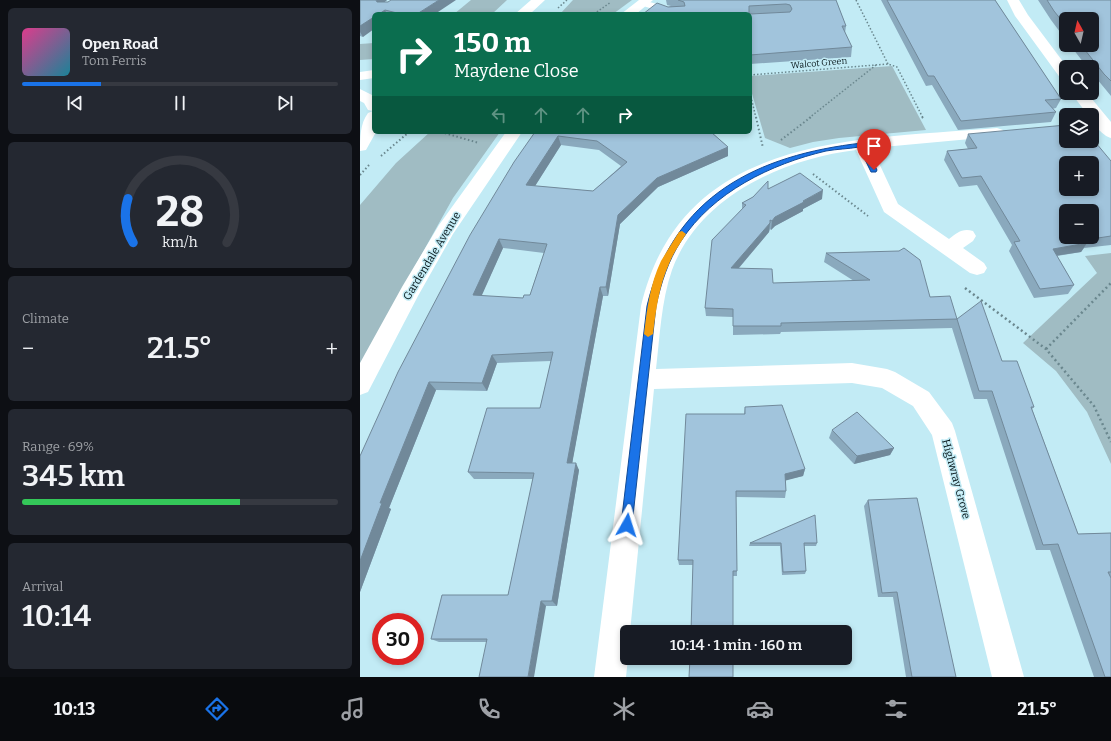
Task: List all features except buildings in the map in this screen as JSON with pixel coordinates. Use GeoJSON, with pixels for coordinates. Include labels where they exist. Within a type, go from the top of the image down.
{"type":"FeatureCollection","features":[{"type":"Feature","properties":{"kind":"main road"},"geometry":{"type":"LineString","coordinates":[[524,12],[539,0]]}},
{"type":"Feature","properties":{"kind":"main road"},"geometry":{"type":"LineString","coordinates":[[1013,0],[1022,16],[1059,66]]}},
{"type":"Feature","properties":{"kind":"main road"},"geometry":{"type":"LineString","coordinates":[[631,12],[645,2]]}},
{"type":"Feature","properties":{"kind":"main road"},"geometry":{"type":"LineString","coordinates":[[360,76],[372,74]]}},
{"type":"Feature","properties":{"kind":"main road"},"geometry":{"type":"LineString","coordinates":[[360,94],[370,100],[372,104]]}},
{"type":"Feature","properties":{"kind":"main road"},"geometry":{"type":"LineString","coordinates":[[1084,100],[1102,128]]}},
{"type":"Feature","properties":{"kind":"main road"},"geometry":{"type":"LineString","coordinates":[[360,147],[372,123]]}},
{"type":"Feature","properties":{"kind":"main road"},"geometry":{"type":"LineString","coordinates":[[610,677],[652,306],[657,283],[665,262],[678,239],[695,218],[716,198],[766,161],[792,159],[827,149],[1019,132]]}},
{"type":"Feature","properties":{"kind":"main road"},"geometry":{"type":"LineString","coordinates":[[360,147],[379,134]]}},
{"type":"Feature","properties":{"kind":"main road","name":"Gardendale Avenue"},"geometry":{"type":"LineString","coordinates":[[360,385],[409,292],[446,230],[513,134]]}},
{"type":"Feature","properties":{"kind":"main road"},"geometry":{"type":"LineString","coordinates":[[862,145],[891,208],[977,268]]}},
{"type":"Feature","properties":{"kind":"main road"},"geometry":{"type":"LineString","coordinates":[[949,248],[966,236]]}},
{"type":"Feature","properties":{"kind":"main road","name":"Highwray Grove"},"geometry":{"type":"LineString","coordinates":[[644,378],[852,373],[887,379],[921,398],[944,431],[1008,677]]}},
{"type":"Feature","properties":{"kind":"lane"},"geometry":{"type":"LineString","coordinates":[[645,2],[674,12]]}},
{"type":"Feature","properties":{"kind":"path"},"geometry":{"type":"LineString","coordinates":[[597,12],[614,0]]}},
{"type":"Feature","properties":{"kind":"path"},"geometry":{"type":"LineString","coordinates":[[856,0],[888,64],[897,67],[933,139]]}},
{"type":"Feature","properties":{"kind":"path","name":"Walcot Green"},"geometry":{"type":"LineString","coordinates":[[752,75],[888,64]]}},
{"type":"Feature","properties":{"kind":"path"},"geometry":{"type":"LineString","coordinates":[[752,102],[766,161],[876,65]]}},
{"type":"Feature","properties":{"kind":"path"},"geometry":{"type":"LineString","coordinates":[[375,160],[407,134]]}},
{"type":"Feature","properties":{"kind":"path"},"geometry":{"type":"LineString","coordinates":[[448,134],[501,150]]}},
{"type":"Feature","properties":{"kind":"path"},"geometry":{"type":"LineString","coordinates":[[792,159],[868,216]]}},
{"type":"Feature","properties":{"kind":"path"},"geometry":{"type":"LineString","coordinates":[[360,175],[370,165]]}},
{"type":"Feature","properties":{"kind":"path"},"geometry":{"type":"LineString","coordinates":[[1046,349],[1111,283]]}},
{"type":"Feature","properties":{"kind":"path"},"geometry":{"type":"LineString","coordinates":[[964,287],[1046,349],[1094,406],[1111,442]]}},
{"type":"Feature","properties":{"kind":"shaded area"},"geometry":{"type":"Polygon","coordinates":[[[471,0],[507,0],[494,12],[456,12],[471,0]]]}},
{"type":"Feature","properties":{"kind":"shaded area"},"geometry":{"type":"Polygon","coordinates":[[[573,0],[632,0],[616,12],[562,12],[573,0]]]}},
{"type":"Feature","properties":{"kind":"shaded area"},"geometry":{"type":"Polygon","coordinates":[[[372,43],[372,59],[360,60],[360,44],[372,43]]]}},
{"type":"Feature","properties":{"kind":"shaded area"},"geometry":{"type":"Polygon","coordinates":[[[892,66],[926,130],[839,138],[813,142],[790,148],[765,138],[752,94],[752,76],[892,66]]]}},
{"type":"Feature","properties":{"kind":"shaded area"},"geometry":{"type":"Polygon","coordinates":[[[428,134],[499,134],[453,198],[404,286],[360,371],[360,205],[396,163],[428,134]]]}},
{"type":"Feature","properties":{"kind":"shaded area"},"geometry":{"type":"Polygon","coordinates":[[[1111,253],[1111,464],[1087,412],[1056,371],[1023,343],[1097,273],[1085,256],[1111,253]]]}},
{"type":"Feature","properties":{"kind":"slow traffic"},"geometry":{"type":"LineString","coordinates":[[648,334],[657,283],[665,262],[682,234]]}},
{"type":"Feature","properties":{"kind":"route"},"geometry":{"type":"LineString","coordinates":[[627,525],[652,306],[657,283],[665,262],[678,239],[695,218],[716,198],[742,180],[792,159],[827,149],[862,145],[874,170]]}}]}
